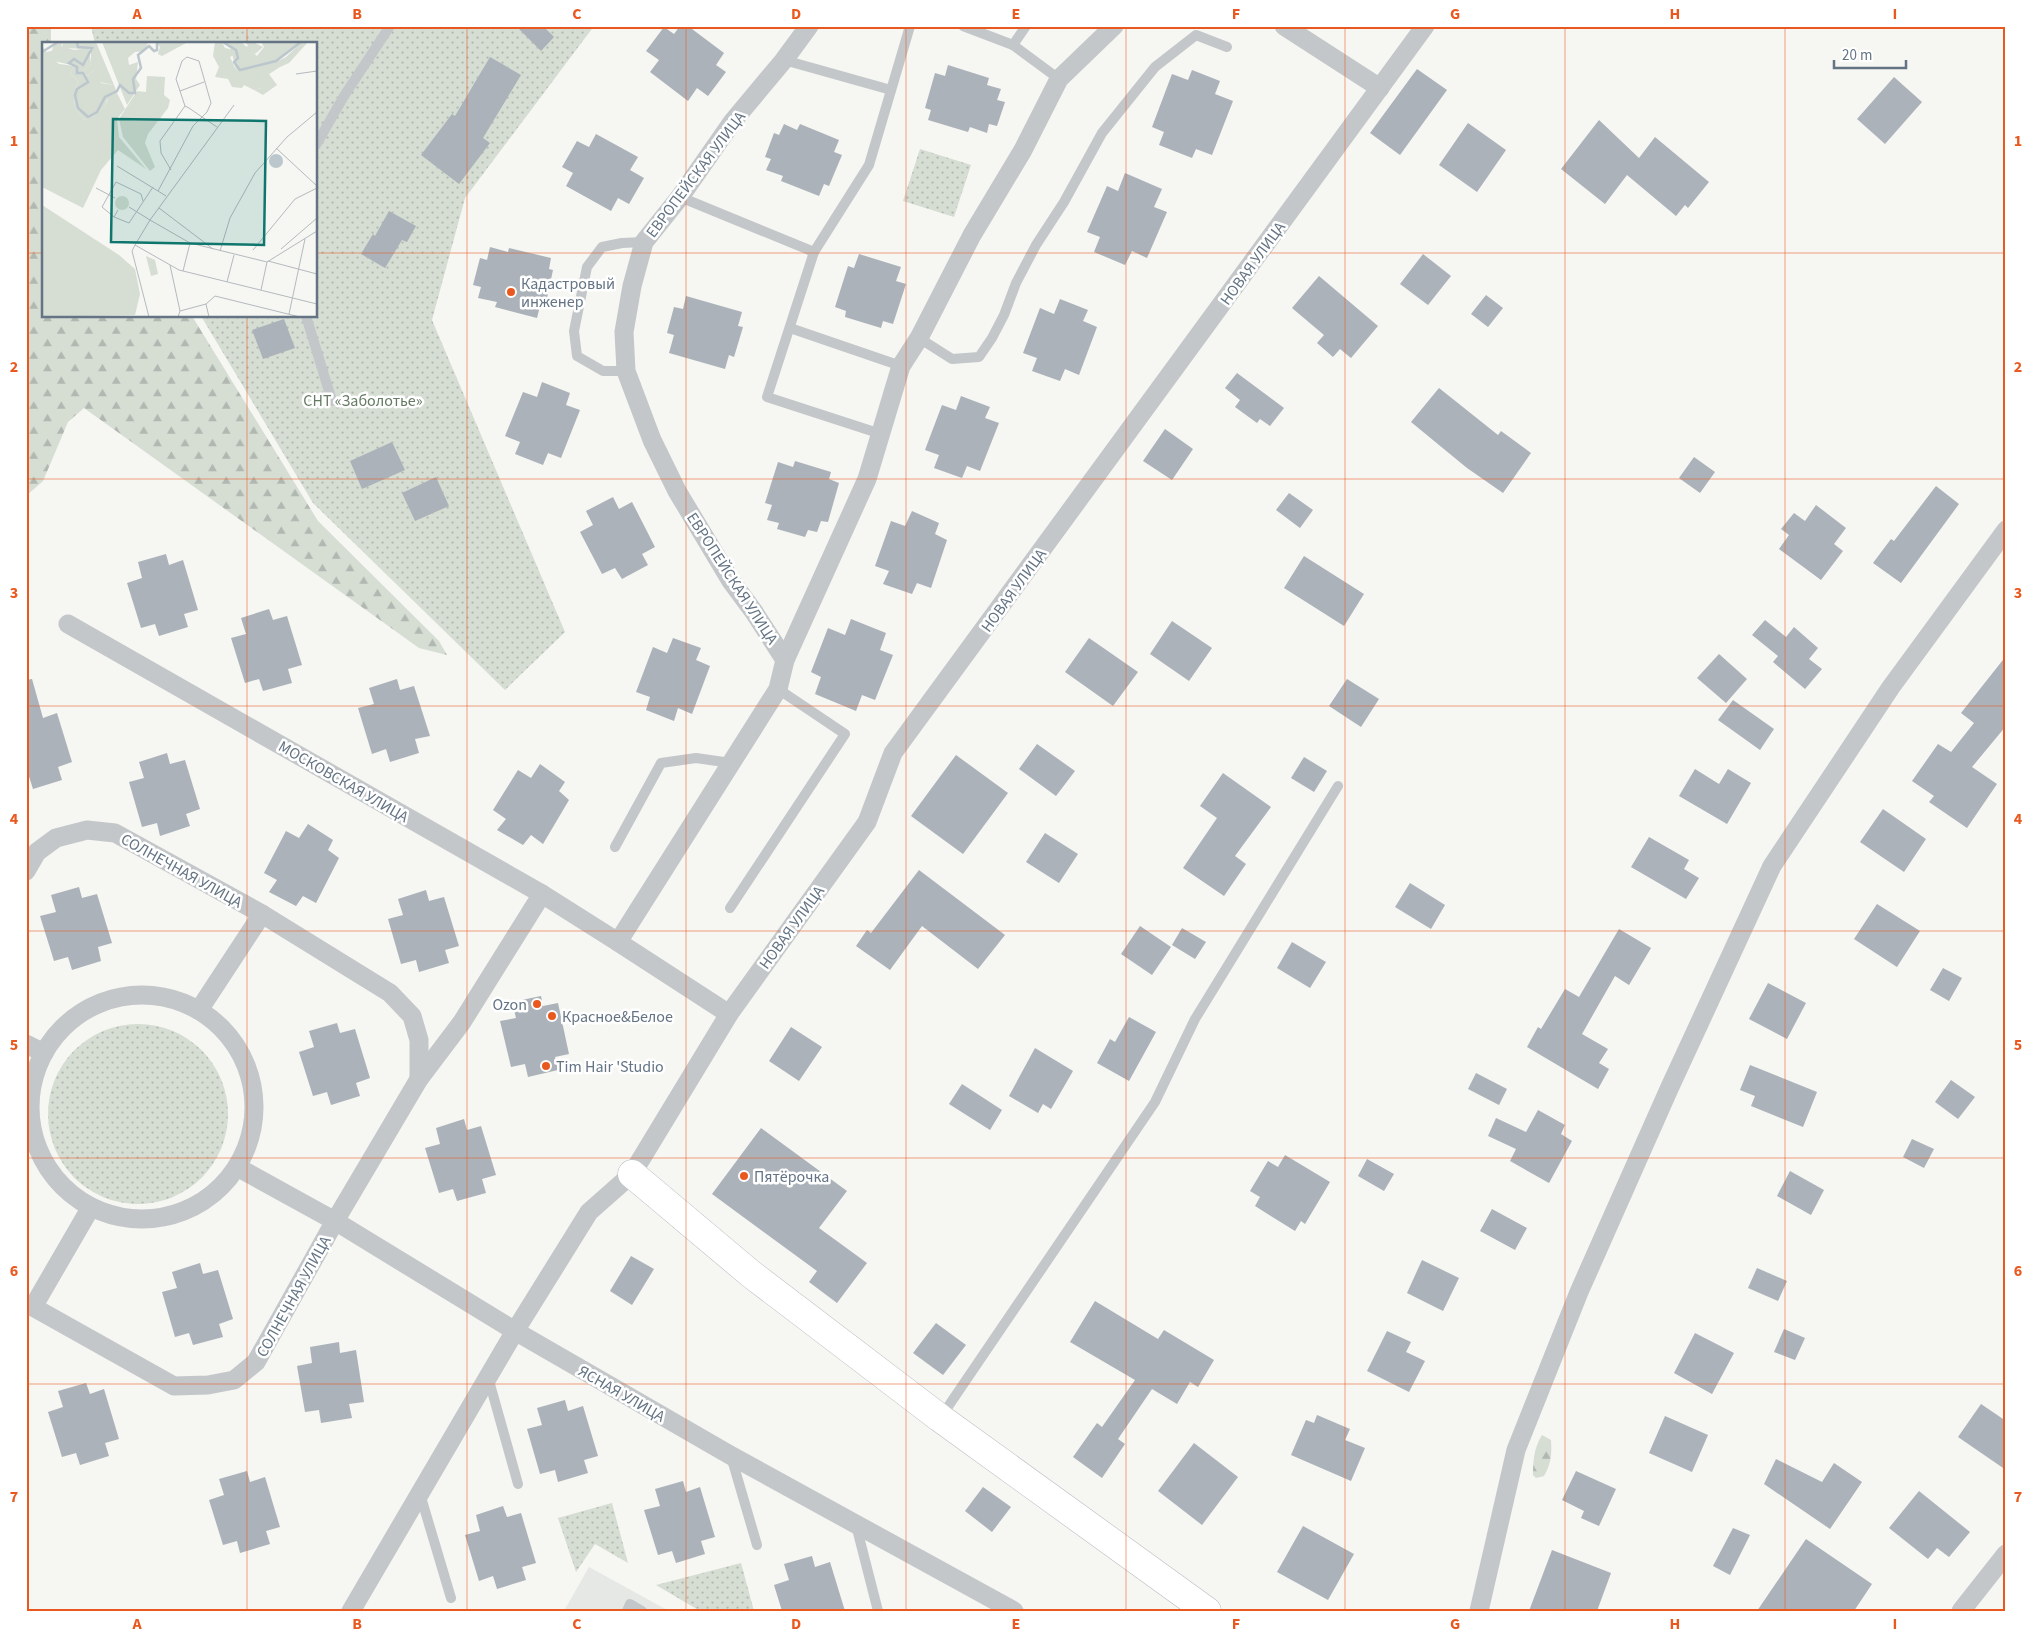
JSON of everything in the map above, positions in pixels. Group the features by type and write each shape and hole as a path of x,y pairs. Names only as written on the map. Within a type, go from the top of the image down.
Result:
{"street":[{"name":"ЕВРОПЕЙСКАЯ УЛИЦА","path":"785,660 731,581 677,491 652,440 626,371 624,332 632,286 644,242 680,197 733,121 784,60 809,26"},
{"name":"ЕВРОПЕЙСКАЯ УЛИЦА","path":"618,942 778,689 785,660 867,479 901,366 919,338 972,235 1024,150 1059,79 1114,26"},
{"path":"1284,26 1380,88"},
{"name":"НОВАЯ УЛИЦА","path":"514,1331 589,1212 632,1174 729,1014 867,822 893,753 1425,26"},
{"path":"1479,1611 1516,1450 1579,1292 1669,1089 1772,866 1891,687 2006,530"},
{"name":"МОСКОВСКАЯ УЛИЦА","path":"68,624 542,894 618,942"},
{"name":"СОЛНЕЧНАЯ УЛИЦА","path":"26,871 37,852 56,838 87,830 114,834 262,914 390,993 412,1016 419,1040 419,1079"},
{"name":"СОЛНЕЧНАЯ УЛИЦА","path":"91,1206 30,1305 174,1386 234,1380 256,1362 335,1221 419,1079 462,1022 542,894"},
{"name":"СОЛНЕЧНАЯ УЛИЦА","path":"199,1010 262,914"},
{"path":"618,942 729,1014"},
{"path":"142,995 172,999 199,1010 223,1029 241,1053 252,1081 255,1111 250,1140 237,1167 219,1189 208,1197 195,1206 168,1216 140,1220 111,1215 91,1206 62,1186 45,1164 34,1137 30,1108 33,1080 44,1053 61,1029 85,1010 112,999 142,995"},
{"path":"26,1044 44,1053"},
{"name":"СОЛНЕЧНАЯ УЛИЦА","path":"237,1167 335,1221 514,1331"},
{"path":"632,1174 751,1274 940,1418 1208,1611"},
{"path":"351,1611 514,1331"},
{"name":"ЯСНАЯ УЛИЦА","path":"514,1331 730,1455 1014,1611"},
{"path":"1960,1611 2006,1554"}],"lane":[{"path":"318,142 344,96 390,26"},
{"path":"881,434 767,397 814,252 869,165 910,26"},
{"path":"963,26 1013,45 1059,79"},
{"path":"1013,45 1026,26"},
{"path":"919,338 952,359 979,357 1004,315 1016,283 1036,245 1064,202 1102,133 1119,111 1155,67 1196,35 1226,47"},
{"path":"784,60 891,90"},
{"path":"680,197 814,252"},
{"path":"626,371 603,371 577,356 574,331 587,267 602,247 622,243 644,242"},
{"path":"307,318 332,402"},
{"path":"790,328 901,366"},
{"path":"730,908 845,734 778,689"},
{"path":"615,847 661,764 696,758 731,763"},
{"path":"940,1418 1155,1102 1195,1019 1338,786"},
{"path":"488,1376 518,1484"},
{"path":"730,1455 757,1545"},
{"path":"420,1493 451,1598"},
{"path":"856,1524 878,1611"},
{"path":"627,1611 630,1604 642,1611"}],"shaded area":[{"path":"589,1567 669,1611 564,1611"}],"green space":[{"path":"26,26 51,26 51,42 42,42 42,318 193,318 318,521 439,641 447,655 419,648 84,408 68,422 43,481 26,496"},
{"name":"СНТ «Заболотье»","path":"91,26 594,26 465,198 432,320 565,632 505,690 313,503 202,318 318,318 318,42 95,42"},
{"path":"920,149 971,165 954,217 903,201"},
{"path":"138,1024 172,1031 188,1039 207,1057 213,1064 224,1088 228,1114 221,1148 213,1164 195,1183 188,1189 164,1200 138,1204 104,1197 88,1189 69,1171 63,1164 52,1140 48,1114 55,1080 63,1064 81,1045 88,1039 112,1028"},
{"path":"1542,1435 1551,1440 1550,1459 1544,1476 1536,1478 1533,1475 1534,1459 1537,1445"},
{"path":"612,1503 628,1563 595,1544 576,1572 558,1518"},
{"path":"741,1563 754,1611 700,1611 656,1585"}],"building":[{"path":"516,26 543,26 554,37 541,51"},
{"path":"680,26 688,26 724,53 716,65 726,72 708,96 697,88 688,101 650,72 659,60 646,51 664,27 674,34"},
{"path":"490,57 521,75 483,138 490,143 459,184 421,155 452,114 455,116"},
{"path":"948,65 989,78 987,85 1001,89 997,100 1005,102 997,126 989,124 987,133 970,127 968,132 928,120 931,110 925,108 935,73 945,76"},
{"path":"1417,69 1447,90 1400,155 1370,133"},
{"path":"1192,70 1220,81 1215,94 1233,101 1212,155 1196,149 1192,158 1159,145 1164,132 1152,127 1172,74 1188,80"},
{"path":"1894,77 1922,102 1885,144 1857,119"},
{"path":"1599,120 1639,158 1655,137 1709,182 1688,208 1685,205 1676,216 1627,175 1605,204 1561,169"},
{"path":"1468,123 1506,150 1477,192 1439,165"},
{"path":"784,124 797,130 800,124 839,140 834,152 842,155 829,186 824,184 819,196 781,181 783,176 766,170 771,159 765,157 774,133 779,135"},
{"path":"596,134 638,157 630,170 644,178 629,204 618,198 611,211 566,186 573,173 562,167 577,141 589,147"},
{"path":"1125,173 1162,189 1154,207 1167,212 1147,258 1132,251 1125,265 1094,252 1100,237 1087,232 1107,186 1118,191"},
{"path":"389,211 416,226 407,242 402,240 385,268 361,254 373,234 375,236"},
{"path":"490,247 508,252 509,248 551,258 549,269 553,270 545,307 540,306 537,318 495,307 497,302 478,298 481,287 473,285 480,258 487,260"},
{"path":"859,254 901,267 896,281 906,284 893,324 883,321 881,328 845,317 846,311 835,307 848,266 854,268"},
{"path":"1423,254 1451,276 1428,305 1400,284"},
{"path":"1319,276 1378,326 1351,358 1340,349 1333,357 1317,343 1324,335 1292,308"},
{"path":"1486,295 1503,308 1488,327 1471,314"},
{"path":"686,296 742,312 738,326 743,327 734,357 729,355 725,369 669,353 674,335 667,333 674,307 683,309"},
{"path":"1060,299 1088,310 1083,321 1097,327 1079,375 1065,369 1060,381 1032,371 1037,358 1023,353 1040,308 1054,314"},
{"path":"284,319 295,348 263,359 252,330"},
{"path":"1237,373 1284,408 1270,426 1260,419 1257,423 1235,407 1240,400 1225,388"},
{"path":"542,382 570,393 566,405 580,410 561,458 548,453 543,465 515,454 520,442 505,436 523,392 537,397"},
{"path":"1439,388 1498,435 1501,431 1531,453 1503,493 1467,468 1411,422"},
{"path":"961,396 990,407 985,418 999,423 980,471 967,466 962,478 934,468 939,455 925,450 942,405 956,410"},
{"path":"1165,429 1193,449 1172,480 1143,461"},
{"path":"392,442 405,470 362,489 350,461"},
{"path":"1694,457 1715,472 1700,493 1679,478"},
{"path":"795,461 831,472 829,479 839,483 828,522 821,521 817,532 808,530 805,537 777,529 779,523 767,520 772,505 765,503 778,462 793,467"},
{"path":"436,477 449,506 415,521 402,493"},
{"path":"1936,486 1959,504 1901,583 1873,563 1891,539 1894,541"},
{"path":"1289,493 1313,510 1300,528 1276,510"},
{"path":"613,497 619,509 632,502 655,547 642,554 648,565 622,579 615,568 602,574 580,532 593,525 586,511"},
{"path":"1816,505 1846,528 1834,544 1843,551 1821,580 1779,549 1789,535 1781,529 1794,513 1805,521"},
{"path":"912,511 939,523 935,534 947,540 931,588 917,583 912,594 883,584 889,571 875,566 891,521 905,526"},
{"path":"166,554 169,565 183,560 198,610 184,614 188,627 159,636 155,624 141,628 127,583 142,578 138,562"},
{"path":"1304,556 1364,594 1344,626 1284,588"},
{"path":"269,609 273,620 287,616 302,665 288,669 292,683 263,691 259,679 245,683 231,638 246,634 241,618"},
{"path":"851,619 886,633 880,650 893,655 875,700 862,695 856,711 815,694 821,677 811,672 828,628 845,635"},
{"path":"1765,620 1786,637 1794,627 1818,648 1809,659 1822,669 1805,689 1773,662 1778,656 1752,635"},
{"path":"1172,621 1212,648 1189,681 1150,654"},
{"path":"673,638 701,648 696,660 710,666 692,714 678,708 674,721 646,710 650,697 636,692 653,647 667,653"},
{"path":"1089,638 1138,672 1113,706 1065,672"},
{"path":"1719,654 1747,679 1726,703 1697,678"},
{"path":"2006,656 2006,726 1972,767 1997,784 1967,828 1929,802 1934,796 1912,781 1938,744 1951,752 1974,723 1961,713"},
{"path":"32,679 43,718 57,713 72,762 58,767 62,780 33,789 26,767 26,680"},
{"path":"397,679 400,690 414,686 430,736 415,739 419,753 390,762 386,749 372,754 358,708 374,704 369,688"},
{"path":"1347,679 1379,699 1361,727 1329,706"},
{"path":"1733,700 1774,729 1760,750 1718,720"},
{"path":"1037,744 1075,771 1056,796 1019,769"},
{"path":"167,753 170,764 185,760 200,809 186,814 190,826 160,836 157,823 142,827 129,782 144,778 139,762"},
{"path":"956,755 1008,793 963,854 911,816"},
{"path":"1304,757 1327,771 1314,792 1291,778"},
{"path":"540,764 565,782 559,791 569,800 543,844 531,835 523,845 497,830 506,819 493,810 518,770 531,778"},
{"path":"1695,769 1719,784 1728,769 1751,783 1727,824 1679,796"},
{"path":"1223,773 1271,807 1235,856 1246,864 1224,896 1183,868 1217,818 1200,806"},
{"path":"1883,809 1926,839 1904,872 1860,842"},
{"path":"308,824 333,840 328,850 339,858 316,903 303,896 296,906 269,892 277,880 264,873 286,831 299,838"},
{"path":"1045,833 1078,854 1059,883 1026,862"},
{"path":"1649,837 1689,860 1684,869 1699,878 1686,899 1631,867"},
{"path":"919,870 1005,935 978,969 922,926 890,970 856,946 867,930 871,933"},
{"path":"1410,883 1445,905 1431,929 1395,907"},
{"path":"79,887 82,898 97,894 112,943 98,947 101,961 72,970 68,957 54,961 40,916 56,912 51,895"},
{"path":"426,890 429,901 444,897 459,946 445,950 449,963 419,972 416,960 401,964 388,919 403,915 398,899"},
{"path":"1877,904 1920,931 1897,967 1854,939"},
{"path":"1140,926 1171,947 1152,975 1121,954"},
{"path":"1182,928 1206,942 1195,959 1172,945"},
{"path":"1619,929 1651,948 1629,985 1615,976 1582,1034 1608,1049 1599,1063 1609,1069 1598,1089 1527,1047 1538,1027 1541,1029 1565,989 1579,997"},
{"path":"1292,942 1326,962 1310,988 1277,968"},
{"path":"1943,968 1962,978 1949,1001 1930,990"},
{"path":"1768,983 1806,1003 1787,1039 1749,1019"},
{"path":"541,996 543,1006 558,1003 569,1054 555,1057 558,1070 528,1077 525,1064 511,1067 500,1021 516,1018 512,1002"},
{"path":"1129,1017 1156,1032 1129,1081 1097,1063 1110,1039 1115,1042"},
{"path":"337,1023 340,1033 355,1029 370,1078 356,1083 360,1096 331,1105 327,1092 313,1096 299,1052 314,1047 309,1031"},
{"path":"791,1027 822,1047 799,1081 769,1061"},
{"path":"1035,1048 1073,1071 1051,1109 1043,1104 1038,1113 1009,1096"},
{"path":"1750,1065 1817,1092 1803,1127 1751,1106 1755,1096 1740,1090"},
{"path":"1476,1073 1507,1089 1499,1105 1468,1089"},
{"path":"1951,1080 1975,1097 1958,1119 1935,1102"},
{"path":"962,1084 1002,1110 990,1130 949,1104"},
{"path":"1538,1110 1565,1125 1561,1134 1572,1141 1549,1183 1510,1161 1516,1149 1488,1136 1496,1118 1526,1132"},
{"path":"464,1119 467,1130 481,1126 496,1175 482,1179 486,1193 457,1201 453,1189 439,1193 425,1148 440,1144 436,1128"},
{"path":"761,1128 847,1191 819,1228 867,1263 837,1303 809,1282 817,1271 712,1194"},
{"path":"1912,1139 1934,1149 1924,1168 1903,1157"},
{"path":"1285,1155 1330,1182 1305,1224 1301,1221 1295,1231 1255,1206 1260,1197 1250,1191 1268,1161 1278,1167"},
{"path":"1367,1159 1394,1174 1384,1191 1358,1176"},
{"path":"1790,1171 1824,1190 1811,1215 1777,1196"},
{"path":"1492,1209 1527,1228 1515,1250 1480,1231"},
{"path":"631,1256 654,1269 632,1305 610,1291"},
{"path":"1422,1260 1459,1278 1443,1311 1407,1293"},
{"path":"200,1263 203,1274 218,1270 233,1319 219,1324 223,1337 193,1345 189,1333 175,1337 162,1292 177,1288 172,1272"},
{"path":"1757,1268 1787,1281 1778,1301 1748,1288"},
{"path":"1095,1301 1158,1339 1164,1330 1214,1360 1198,1387 1190,1382 1177,1404 1152,1389 1118,1439 1125,1444 1102,1478 1073,1457 1097,1423 1102,1427 1135,1380 1070,1342"},
{"path":"936,1323 966,1345 943,1375 913,1353"},
{"path":"1784,1329 1805,1338 1795,1360 1774,1352"},
{"path":"1387,1331 1411,1342 1406,1352 1425,1361 1409,1392 1367,1371"},
{"path":"1695,1333 1734,1353 1712,1394 1674,1373"},
{"path":"339,1342 340,1353 356,1350 364,1402 349,1404 352,1418 321,1423 319,1410 305,1412 297,1366 312,1363 310,1347"},
{"path":"86,1383 90,1394 104,1389 119,1439 105,1443 109,1456 80,1465 76,1453 62,1457 48,1412 63,1407 58,1391"},
{"path":"565,1400 568,1411 583,1406 598,1456 584,1460 588,1473 558,1482 555,1470 540,1474 527,1429 542,1425 537,1408"},
{"path":"1981,1404 2006,1421 2006,1470 1958,1437"},
{"path":"1317,1415 1350,1429 1345,1440 1365,1448 1351,1481 1291,1455 1306,1420 1314,1423"},
{"path":"1665,1416 1708,1435 1692,1472 1649,1453"},
{"path":"1194,1443 1238,1477 1202,1525 1158,1491"},
{"path":"1776,1459 1822,1482 1834,1463 1862,1482 1830,1529 1764,1484"},
{"path":"247,1471 250,1482 265,1477 280,1527 266,1531 270,1544 240,1553 237,1541 223,1545 209,1500 224,1495 219,1479"},
{"path":"1576,1471 1616,1489 1599,1526 1581,1518 1584,1511 1562,1500"},
{"path":"683,1481 686,1492 700,1487 715,1537 701,1541 705,1554 676,1563 672,1551 658,1555 644,1510 660,1506 655,1489"},
{"path":"983,1487 1011,1507 992,1532 965,1511"},
{"path":"1919,1491 1970,1532 1949,1557 1937,1548 1928,1559 1889,1528"},
{"path":"503,1506 507,1517 521,1513 536,1563 522,1567 526,1580 497,1589 493,1576 479,1581 465,1535 480,1531 476,1515"},
{"path":"1303,1526 1354,1554 1328,1600 1277,1572"},
{"path":"1733,1528 1750,1535 1730,1575 1713,1566"},
{"path":"1806,1539 1872,1584 1854,1611 1757,1611"},
{"path":"1552,1550 1611,1573 1597,1611 1529,1611"},
{"path":"812,1556 815,1567 830,1562 845,1611 782,1611 774,1585 789,1580 784,1564"}],"place":[{"name":"Кадастровый инженер","path":"511,292"},
{"name":"Ozon","path":"537,1004"},
{"name":"Красное&Белое","path":"552,1016"},
{"name":"Tim Hair 'Studio","path":"546,1066"},
{"name":"Пятёрочка","path":"744,1176"}]}
